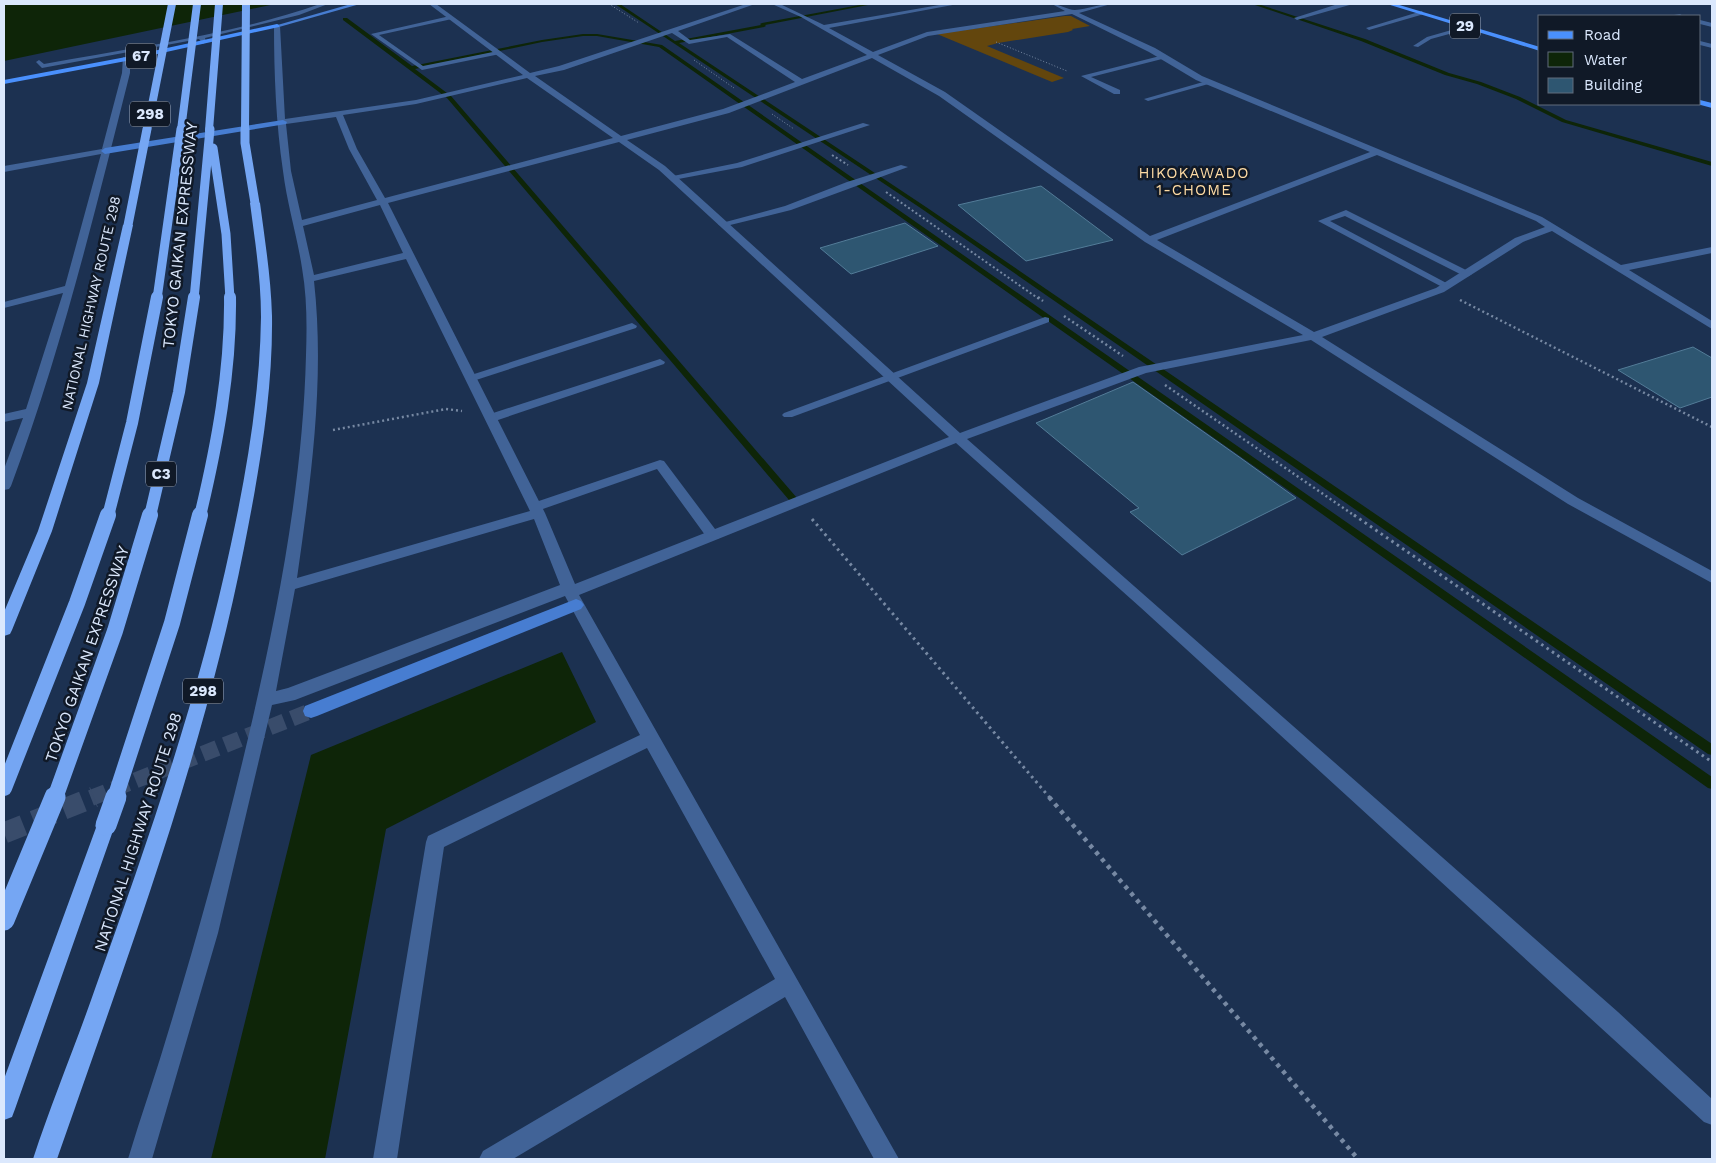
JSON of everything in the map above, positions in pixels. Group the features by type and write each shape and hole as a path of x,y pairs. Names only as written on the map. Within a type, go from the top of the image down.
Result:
{"highway":[{"name":"NATIONAL HIGHWAY ROUTE 298","path":"4,630 45,530 92,383 128,225 172,4"},
{"name":"TOKYO GAIKAN EXPRESSWAY","path":"4,788 70,622 118,480 139,395 168,234 197,4"},
{"name":"TOKYO GAIKAN EXPRESSWAY","path":"4,920 65,772 124,607 160,480 179,392 192,314 201,228 219,4"},
{"name":"NATIONAL HIGHWAY ROUTE 298","path":"45,1159 130,923 192,728 224,612 250,481 261,398 266,330 264,275 245,143 246,4"},
{"path":"4,1108 156,680 189,567 211,469 224,396 230,318 219,184 209,122"}],"main road":[{"name":"29","path":"1390,4 1538,48"},
{"name":"67","path":"4,82 126,59 202,39 277,26"}],"street":[{"path":"140,1159 164,1084 216,904 266,699 288,585 304,475 312,364 309,279 287,170 277,26 357,4"},
{"path":"432,4 529,76 662,168 958,438 1152,610 1428,860 1610,1020 1712,1114"},
{"path":"4,169 283,122 416,102 561,68 752,4"},
{"path":"775,4 823,27 871,56 942,94 1149,240 1313,336 1573,501 1712,578"},
{"path":"823,27 955,4"},
{"path":"1055,4 1164,57 1210,82 1498,201 1553,227 1712,326"},
{"path":"298,224 726,111 927,34 1074,12 1108,4"},
{"path":"672,30 689,42 728,35 801,82"},
{"path":"4,486 32,412 69,288 126,72 126,59"},
{"path":"338,115 537,510 572,595 650,739 887,1159"},
{"path":"1149,240 1377,152"},
{"path":"311,711 572,595 713,536 958,438 1143,370 1313,336 1359,321 1443,288 1519,240 1553,227"},
{"path":"1618,269 1712,250"},
{"path":"309,279 408,255"},
{"path":"4,305 69,288"},
{"path":"4,418 32,412"},
{"path":"288,585 315,579 537,510"},
{"path":"266,699 289,695 572,595"},
{"path":"385,1159 435,842 650,739"},
{"path":"504,1156 788,983"}],"lane":[{"path":"39,62 42,66 202,39 297,14 325,4"},
{"path":"1297,18 1335,6 1350,4"},
{"path":"1368,28 1422,13"},
{"path":"450,18 374,34 422,68 498,53"},
{"path":"1416,46 1428,38 1469,27"},
{"path":"1084,76 1164,57"},
{"path":"1084,76 1117,92"},
{"path":"1148,99 1210,82"},
{"path":"673,178 739,165 866,125"},
{"path":"722,224 788,208 850,184 904,167"},
{"path":"1443,288 1322,221 1346,213 1467,274"},
{"path":"788,415 1045,320"},
{"path":"472,378 632,326"},
{"path":"491,416 660,362"},
{"path":"537,510 660,464 713,536"}],"path":[{"path":"970,27 1005,48 1084,76"},
{"path":"1443,288 1712,427"},
{"path":"333,430 446,408 456,408 465,412 473,421 491,416"},
{"path":"797,502 1358,1159"}],"shaded area":[{"path":"1071,16 1090,26 1072,29 1068,32 987,46 1064,78 1052,82 937,34"}],"water":[{"path":"4,4 275,4 4,61"},
{"path":"562,652 596,722 386,829 325,1159 211,1159 311,755"}],"building":[{"path":"1041,186 1113,240 1026,261 958,205"},
{"path":"905,223 938,246 851,274 820,248"},
{"path":"1693,347 1712,358 1712,397 1680,408 1618,370"},
{"path":"1133,382 1296,498 1182,555 1130,512 1139,508 1036,423"}],"waterway":[{"path":"617,4 924,208 1712,750"},
{"path":"676,42 871,4"},
{"path":"1254,4 1363,40 1447,74 1479,83 1518,98 1564,121 1712,164"},
{"path":"345,19 411,68"},
{"path":"411,68 542,41 583,35 597,35 660,46 1712,784"},
{"path":"411,68 449,97 792,498"}],"tunnel":[{"path":"91,798 311,711"},
{"path":"4,833 94,797"}],"district":[{"name":"HIKOKAWADO 1-CHOME","path":"1194,182"}]}
